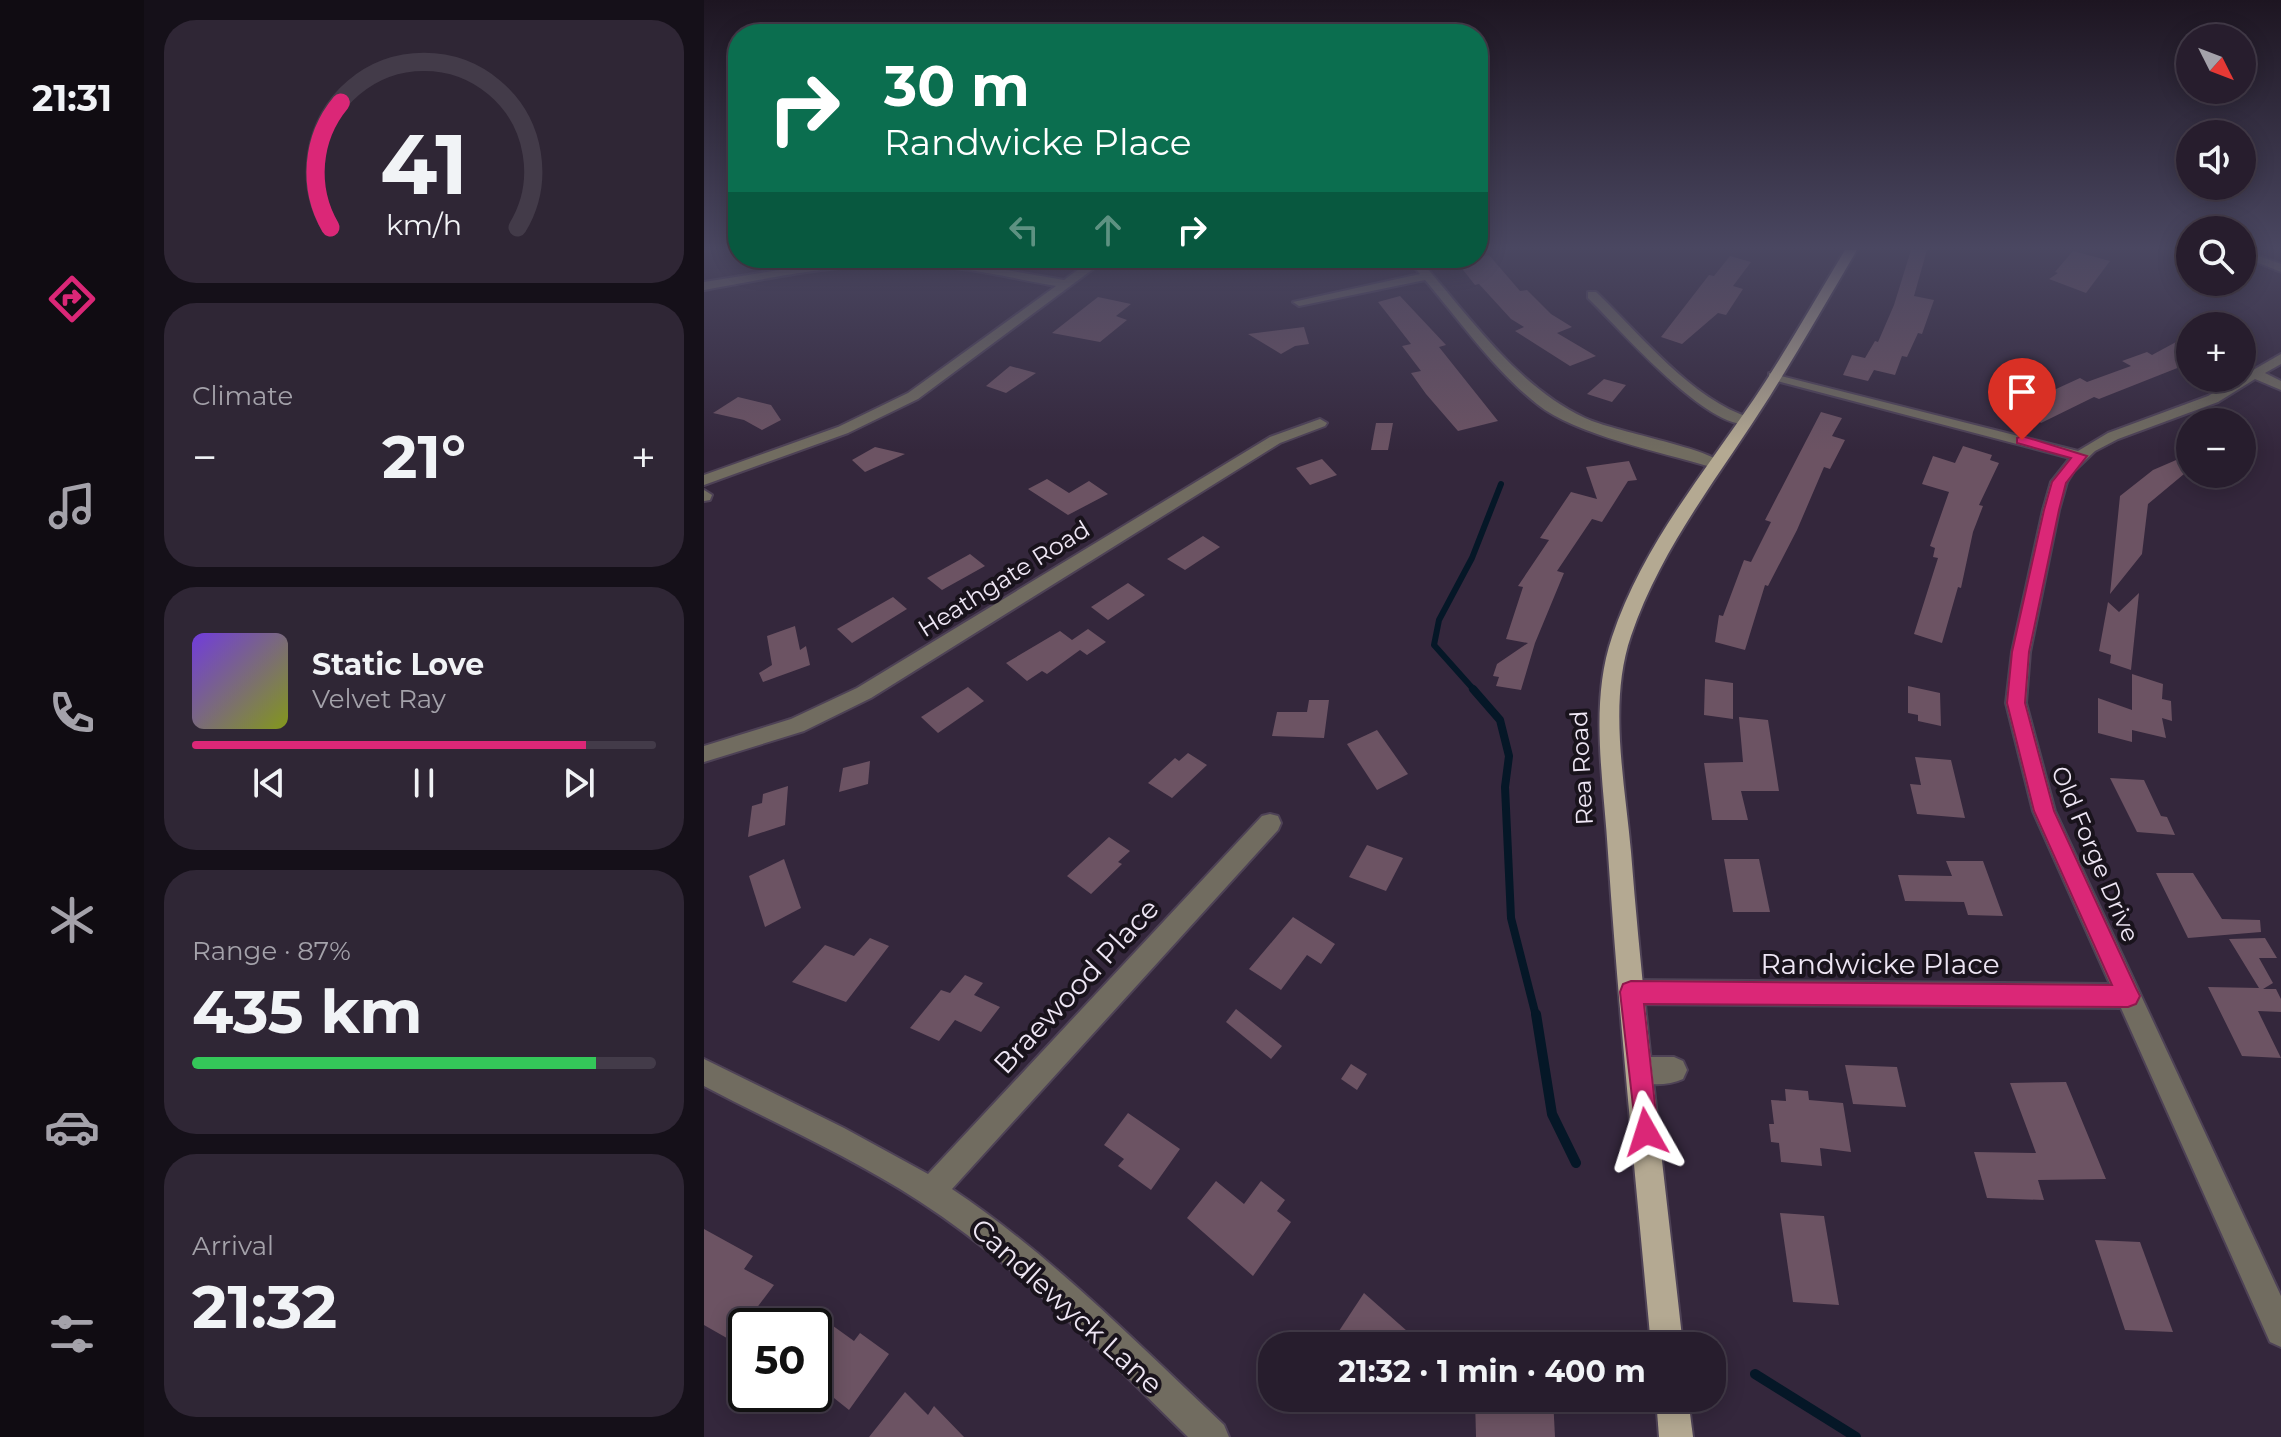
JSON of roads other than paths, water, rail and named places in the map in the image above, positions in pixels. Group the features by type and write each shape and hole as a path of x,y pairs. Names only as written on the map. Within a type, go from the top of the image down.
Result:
{"main road":[{"name":"Rea Road","path":"1666,1332 1631,992 1610,726 1612,680 1620,639 1640,588 1810,317"},
{"path":"1673,1412 1676,1437"}],"street":[{"path":"704,480 843,430 913,396 1022,317"},
{"path":"1463,317 1544,403 1583,423 1716,464"},
{"path":"1615,317 1695,395 1723,414 1746,421"},
{"name":"Old Forge Drive","path":"2281,358 2213,399 2113,436 2080,456 2059,482 2021,652 2016,703 2044,811 2281,1331"},
{"path":"2257,375 2281,386"},
{"path":"1774,376 2080,456"},
{"name":"Heathgate Road","path":"704,754 832,711 1275,440 1320,423"},
{"name":"Braewood Place","path":"930,1192 1270,823"},
{"name":"Randwicke Place","path":"1631,992 2128,996"},
{"path":"1639,1070 1674,1070"},
{"name":"Candlewyck Lane","path":"704,1072 888,1166 930,1192 1047,1280 1212,1437"}],"waterway":[{"path":"1475,691 1434,645 1439,620 1472,558 1501,484"},
{"path":"1473,689 1500,720 1509,756 1505,787 1511,918 1536,1016"},
{"path":"1536,1014 1552,1114 1576,1163"},
{"path":"1755,1374 1856,1437"}]}
